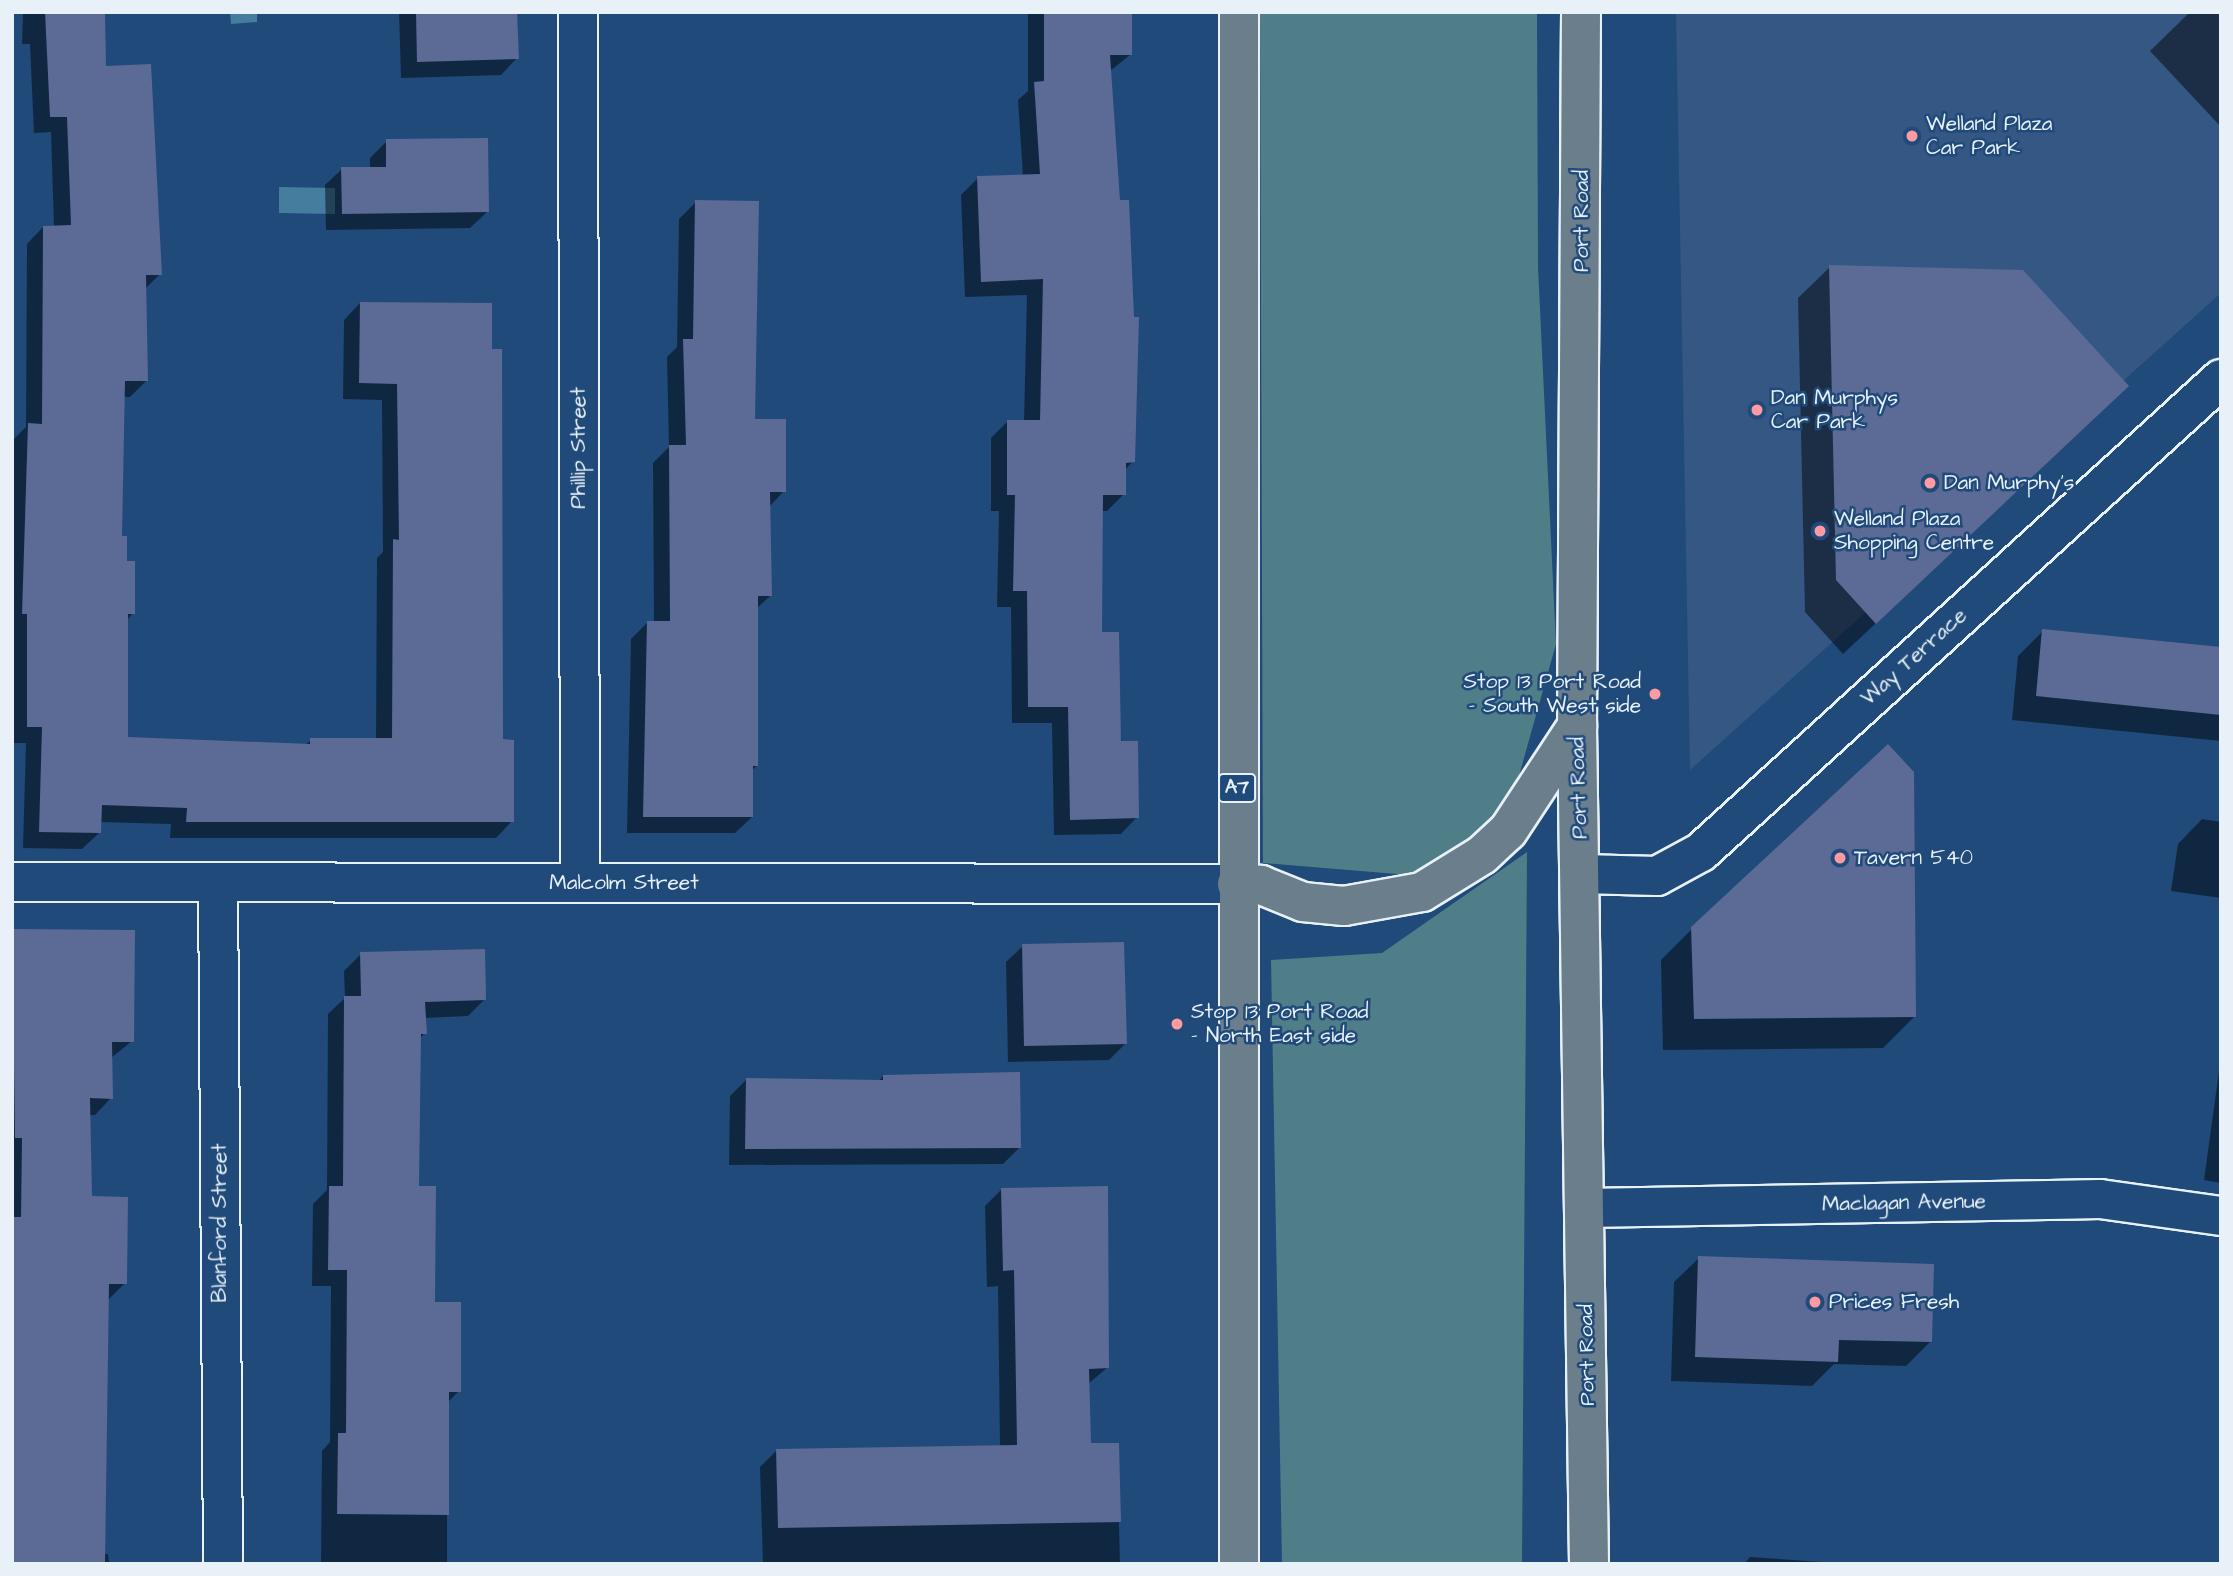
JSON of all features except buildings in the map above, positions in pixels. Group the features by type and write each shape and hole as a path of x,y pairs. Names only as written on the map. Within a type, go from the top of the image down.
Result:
{"highway":[{"name":"A7","path":"1239,12 1239,1564"},
{"name":"Port Road","path":"1581,12 1577,726 1582,874 1589,1564"},
{"path":"1237,884 1261,885 1303,902 1344,906 1422,892 1482,855 1508,831 1577,726"}],"street":[{"name":"Phillip Street","path":"578,12 580,883"},
{"name":"Way Terrace","path":"1582,874 1657,876 1702,852 2221,379"},
{"name":"Malcolm Street","path":"12,882 1237,884"},
{"name":"Blanford Street","path":"218,882 223,1564"},
{"name":"Maclagan Avenue","path":"1585,1208 2100,1199 2221,1216"}],"shaded area":[{"path":"230,12 257,12 257,22 231,24"},
{"name":"Welland Plaza Shopping Centre","path":"1676,12 2221,12 2221,293 1690,770"},
{"path":"279,187 335,188 335,214 279,213"}],"green space":[{"path":"1260,12 1537,12 1538,267 1556,644 1510,808 1421,876 1263,863"},
{"path":"1527,852 1522,1564 1282,1564 1271,960 1382,953"}],"place":[{"name":"Welland Plaza Car Park","path":"1912,136"},
{"name":"Dan Murphys Car Park","path":"1757,410"},
{"name":"Dan Murphy's","path":"1930,483"},
{"name":"Welland Plaza Shopping Centre","path":"1820,531"},
{"name":"Stop 13 Port Road - South West side","path":"1655,694"},
{"name":"Tavern 540","path":"1840,858"},
{"name":"Stop 13 Port Road - North East side","path":"1177,1024"},
{"name":"Prices Fresh","path":"1815,1302"}]}
